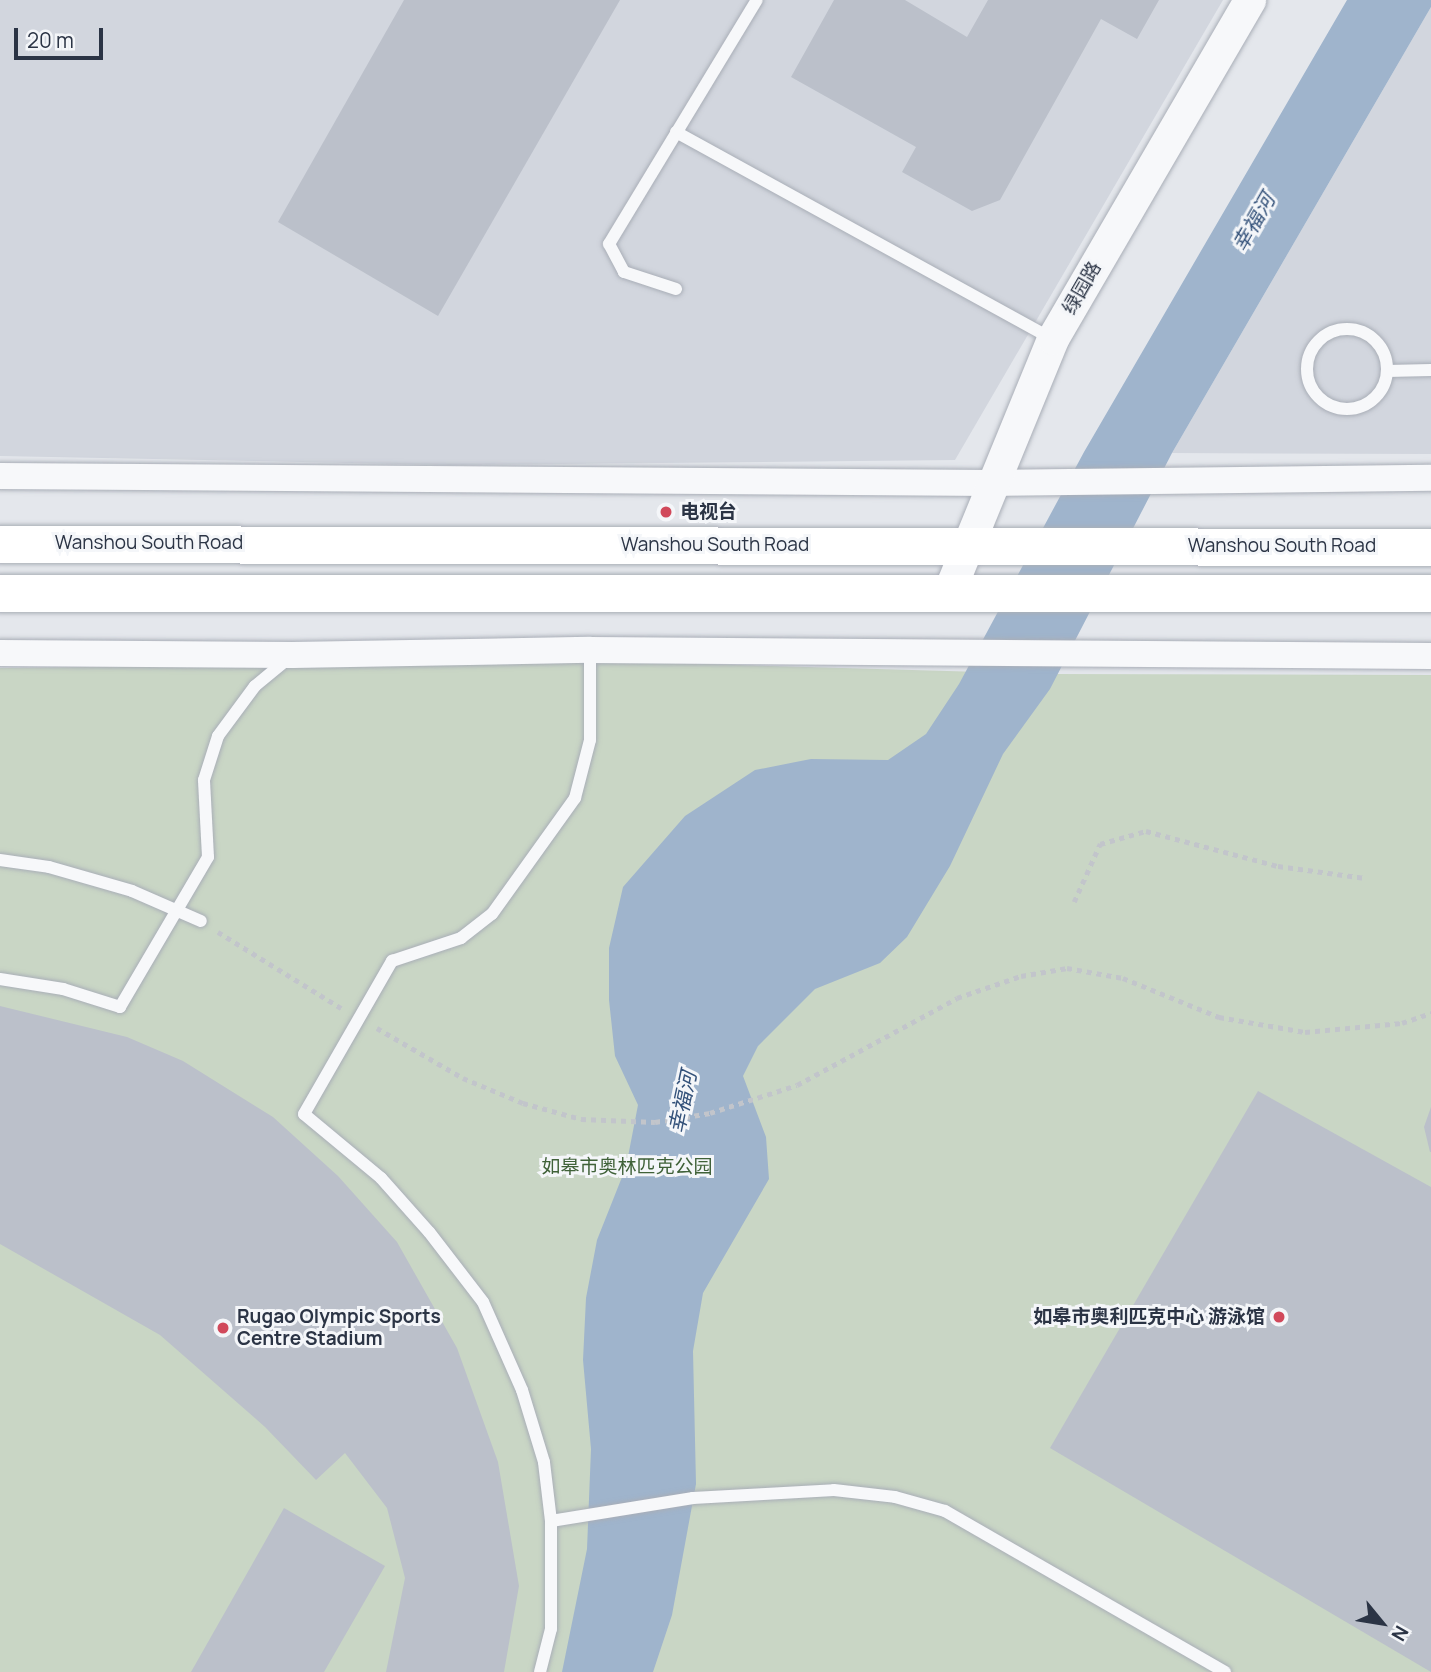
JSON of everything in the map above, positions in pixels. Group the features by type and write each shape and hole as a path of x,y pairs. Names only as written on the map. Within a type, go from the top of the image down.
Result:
{"main road":[{"name":"Wanshou South Road","path":"0,544 1431,547"},
{"path":"0,593 1431,593"}],"street":[{"name":"绿园路","path":"949,593 1053,339 1250,0"},
{"path":"0,476 992,483 1431,478"},
{"path":"0,653 292,655 590,650 1431,656"}],"lane":[{"path":"676,289 645,283 624,272 609,244 757,0"},
{"path":"676,132 1053,339"},
{"path":"1344,329 1358,330 1380,345 1387,371 1384,384 1368,403 1343,409 1320,399 1312,389 1307,364 1319,340 1344,329"},
{"path":"1387,371 1431,370"},
{"path":"540,1672 551,1629 551,1521 544,1462 526,1402 483,1302 381,1178 304,1114 391,961 461,938 492,914 575,799 590,740 590,650"},
{"path":"0,979 63,989 120,1007 208,857 204,780 218,736 255,686 292,655"},
{"path":"0,860 49,867 177,908 201,921"},
{"path":"551,1521 580,1514 694,1498 834,1490 895,1497 945,1511 1225,1672"}],"path":[{"path":"1074,902 1100,844 1146,831 1278,866 1365,878"},
{"path":"201,921 463,1078 523,1103 599,1120 654,1122 710,1113 767,1095 797,1085 957,998 1021,976 1067,968 1123,978 1219,1017 1305,1032 1402,1023 1431,1013"}],"shaded area":[{"path":"0,0 1223,0 955,460 450,465 0,456"},
{"path":"1431,7 1431,454 1172,453"}],"green space":[{"name":"如皋市奥林匹克公园","path":"596,661 1052,674 1431,675 1431,1672 0,1672 0,668"}],"water":[{"name":"幸福河","path":"1347,0 1431,0 1431,7 1172,453 1050,689 1003,754 950,866 907,937 880,963 815,989 758,1046 743,1076 766,1137 769,1179 703,1293 693,1351 696,1484 672,1615 653,1672 562,1672 587,1549 591,1449 583,1360 586,1298 597,1240 626,1167 638,1105 615,1056 609,1000 609,948 623,887 685,816 755,770 811,759 888,760 926,734 959,684 1084,452"}],"building":[{"path":"404,0 620,0 438,316 278,222"},
{"path":"834,0 905,0 967,37 988,0 1159,0 1137,39 1101,19 1000,200 972,211 902,172 916,147 791,77"},
{"path":"0,1006 127,1037 183,1061 273,1117 338,1176 397,1242 457,1348 498,1462 519,1586 504,1672 386,1672 405,1578 387,1508 345,1453 316,1480 265,1427 160,1335 0,1244"},
{"name":"如皋市奥利匹克中心 游泳馆","path":"1258,1091 1431,1187 1431,1672 1050,1448"},
{"path":"1431,1107 1431,1152 1430,1152 1424,1127"},
{"path":"284,1508 385,1566 324,1672 191,1672"}],"place":[{"name":"电视台","path":"666,512"},
{"name":"如皋市奥利匹克中心 游泳馆","path":"1279,1317"},
{"name":"Rugao Olympic Sports Centre Stadium","path":"223,1328"}]}
